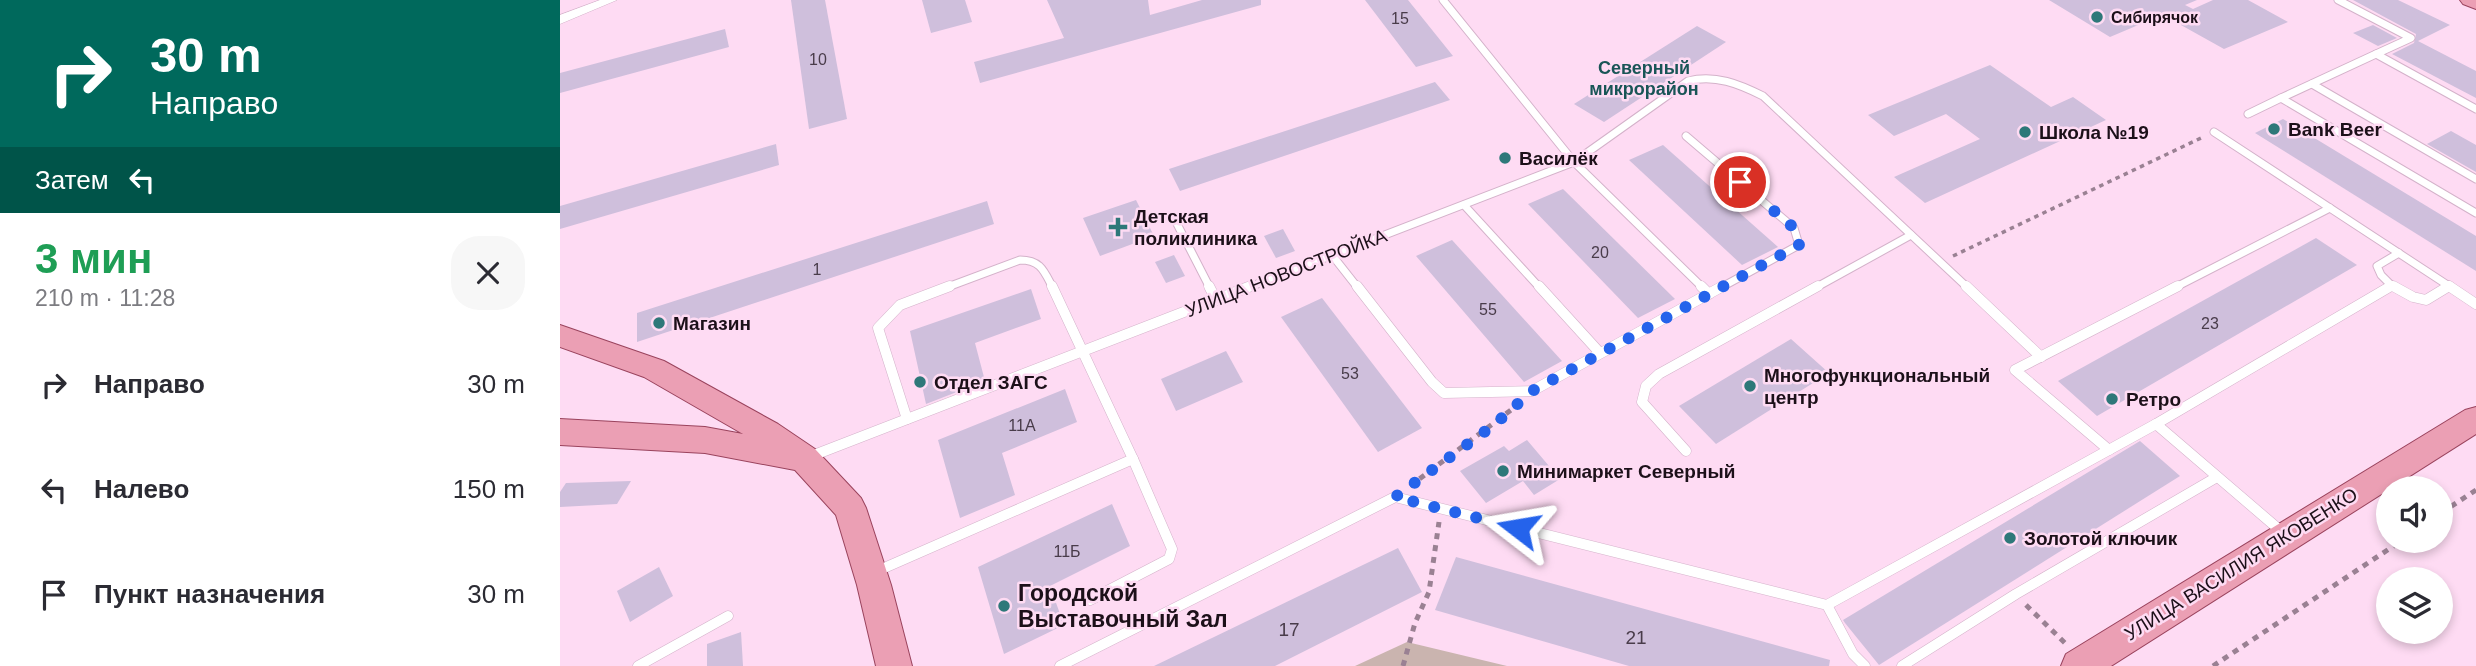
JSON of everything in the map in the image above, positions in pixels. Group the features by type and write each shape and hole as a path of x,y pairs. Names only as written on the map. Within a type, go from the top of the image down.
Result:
{"main road":[{"path":"2470,0 2476,3"},
{"path":"560,336 654,369 767,433 804,458 850,509 894,666"},
{"name":"УЛИЦА ВАСИЛИЯ ЯКОВЕНКО","path":"2082,664 2476,419"},
{"path":"560,432 705,440 804,458"}],"street":[{"path":"560,20 611,0"}],"lane":[{"path":"1443,0 1574,162 1709,294"},
{"path":"2248,114 2411,38 2338,0"},
{"path":"2376,54 2476,109"},
{"name":"УЛИЦА НОВОСТРОЙКА","path":"804,458 1574,162 1688,81 1701,76 1742,85 1763,96 2041,357"},
{"path":"2312,83 2476,178"},
{"path":"2281,98 2476,213"},
{"path":"2214,132 2476,304"},
{"path":"1332,255 1432,382 1444,393 1532,391 1799,245 1794,228 1686,136"},
{"path":"1464,205 1600,353"},
{"path":"2109,450 2015,370 2330,208"},
{"path":"1174,218 1216,300"},
{"path":"1686,451 1642,402 1646,386 1659,374 1911,235"},
{"path":"2399,253 2377,266 2381,275 2392,286 2413,297 2426,299 2450,286"},
{"path":"907,419 878,328 890,313 900,305 1020,260 1032,260 1041,265 1084,351 1172,549 1168,559 1153,569 1090,600"},
{"path":"1060,666 1395,497 1827,605 2156,424 2392,286"},
{"path":"2156,424 2286,536"},
{"path":"870,574 1133,459"},
{"path":"1902,666 2015,594 2217,477"},
{"path":"1827,605 1853,653 1865,666"},
{"path":"638,666 728,616"}],"path":[{"path":"1940,262 2214,132"},
{"path":"1395,497 1494,425 1532,391"},
{"path":"2453,505 2476,490"},
{"path":"1403,666 1415,623 1429,592 1441,509"},
{"path":"2213,666 2382,553"},
{"path":"2015,594 2082,664"}],"shaded area":[{"path":"1407,642 1507,666 1355,666"}],"building":[{"path":"791,0 825,0 847,119 809,129"},
{"path":"922,0 965,0 972,22 931,33"},
{"path":"1047,0 1148,0 1150,15 1202,0 1261,0 1261,5 980,83 974,62 1064,38"},
{"path":"1365,0 1408,0 1453,56 1416,67"},
{"path":"2049,0 2197,0 2185,5 2193,9 2213,0 2248,0 2288,22 2224,49 2163,15 2169,12 2110,37"},
{"path":"2353,0 2398,0 2450,25 2418,41 2476,71 2476,98 2392,54 2414,43 2416,34"},
{"path":"2373,25 2397,38 2378,46 2353,33"},
{"path":"1697,26 1726,42 1604,122 1574,104"},
{"path":"725,29 729,47 560,93 560,73"},
{"name":"Школа №19","path":"1990,65 2051,107 2073,97 2106,120 1925,203 1894,177 1980,139 1946,114 1894,136 1868,115"},
{"path":"1435,82 1450,100 1180,191 1169,169"},
{"path":"2283,119 2476,236 2476,271 2255,133"},
{"path":"2451,131 2476,145 2476,172 2427,144"},
{"path":"776,144 779,165 560,229 560,206"},
{"path":"1663,145 1778,247 1742,265 1629,160"},
{"path":"1563,189 1675,299 1638,318 1528,204"},
{"name":"Детская поликлиника","path":"1136,200 1154,236 1100,256 1083,218"},
{"path":"987,201 994,224 637,342 637,313"},
{"path":"1283,229 1295,251 1276,258 1264,236"},
{"path":"2316,238 2357,265 2097,416 2058,381"},
{"path":"1452,240 1562,361 1524,382 1416,256"},
{"path":"1174,255 1185,276 1166,283 1155,262"},
{"path":"1031,289 1041,319 975,343 985,381 926,404 910,331"},
{"path":"1322,298 1422,428 1378,452 1281,317"},
{"path":"1791,339 1829,373 1716,444 1679,406"},
{"path":"1226,351 1243,382 1176,411 1161,379"},
{"path":"1065,389 1077,422 1002,453 1015,495 960,518 938,440"},
{"path":"1527,440 1560,479 1534,495 1523,481 1486,503 1460,471 1504,446 1509,451"},
{"path":"2140,441 2180,476 1879,665 1843,620"},
{"path":"631,481 617,504 560,507 560,492 566,483"},
{"path":"1112,504 1130,546 1050,586 1064,625 1004,654 978,567"},
{"path":"1398,548 1422,592 1275,666 1154,666"},
{"path":"1456,557 1830,660 1829,666 1629,666 1435,610"},
{"path":"659,567 673,596 630,622 617,591"},
{"path":"741,632 743,666 707,666 707,644"}],"place":[{"name":"Сибирячок","path":"2097,17"},
{"name":"Bank Beer","path":"2274,129"},
{"name":"Школа №19","path":"2025,132"},
{"name":"Василёк","path":"1505,158"},
{"name":"Детская поликлиника","path":"1118,227"},
{"name":"Магазин","path":"659,323"},
{"name":"Отдел ЗАГС","path":"920,382"},
{"name":"Многофункциональный центр","path":"1750,386"},
{"name":"Ретро","path":"2112,399"},
{"name":"Минимаркет Северный","path":"1503,471"},
{"name":"Золотой ключик","path":"2010,538"},
{"name":"Городской Выставочный Зал","path":"1004,606"}],"district":[{"name":"Северный микрорайон","path":"1644,78"}],"route":[{"path":"1518,528 1395,497 1494,425 1532,391 1799,245 1794,228 1740,182"}]}
